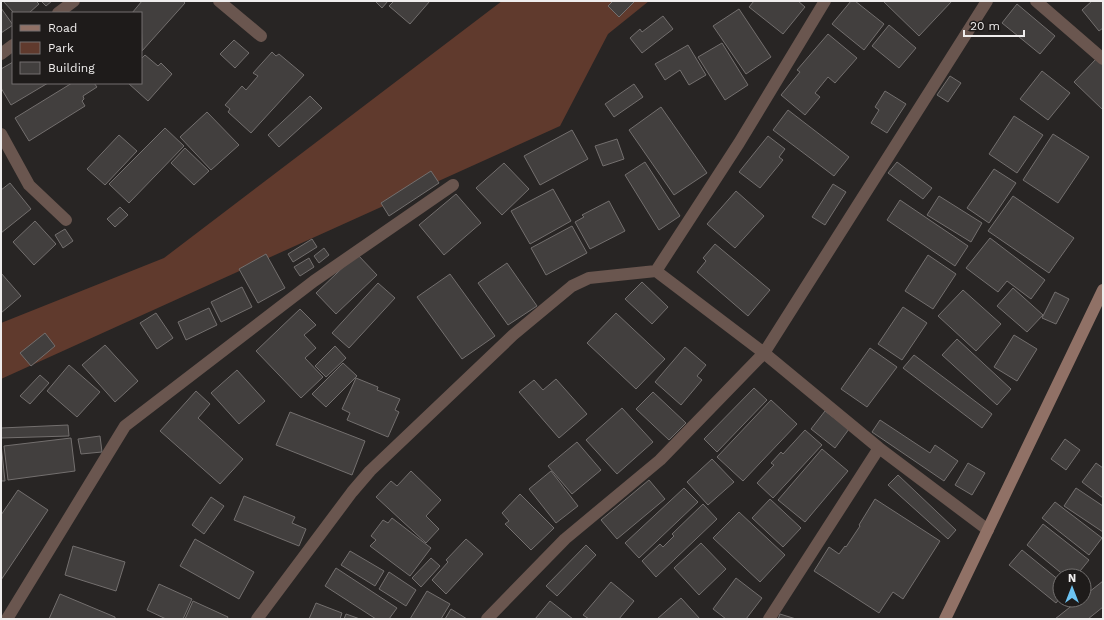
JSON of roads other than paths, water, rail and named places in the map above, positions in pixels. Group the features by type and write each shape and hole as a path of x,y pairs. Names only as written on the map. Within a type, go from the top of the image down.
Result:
{"main road":[{"path":"945,619 1103,290"}],"street":[{"path":"59,12 74,1"},
{"path":"219,1 261,36"},
{"path":"656,271 739,143 825,1"},
{"path":"487,619 565,539 660,460 764,352 987,1"},
{"path":"1036,1 1103,59"},
{"path":"1,54 12,46"},
{"path":"1,134 29,185 66,220"},
{"path":"7,619 125,426 314,281 453,185"},
{"path":"257,619 352,492 370,471 513,336 572,286 590,278 656,271 764,352 879,448 988,530"},
{"path":"768,619 879,448"}]}
